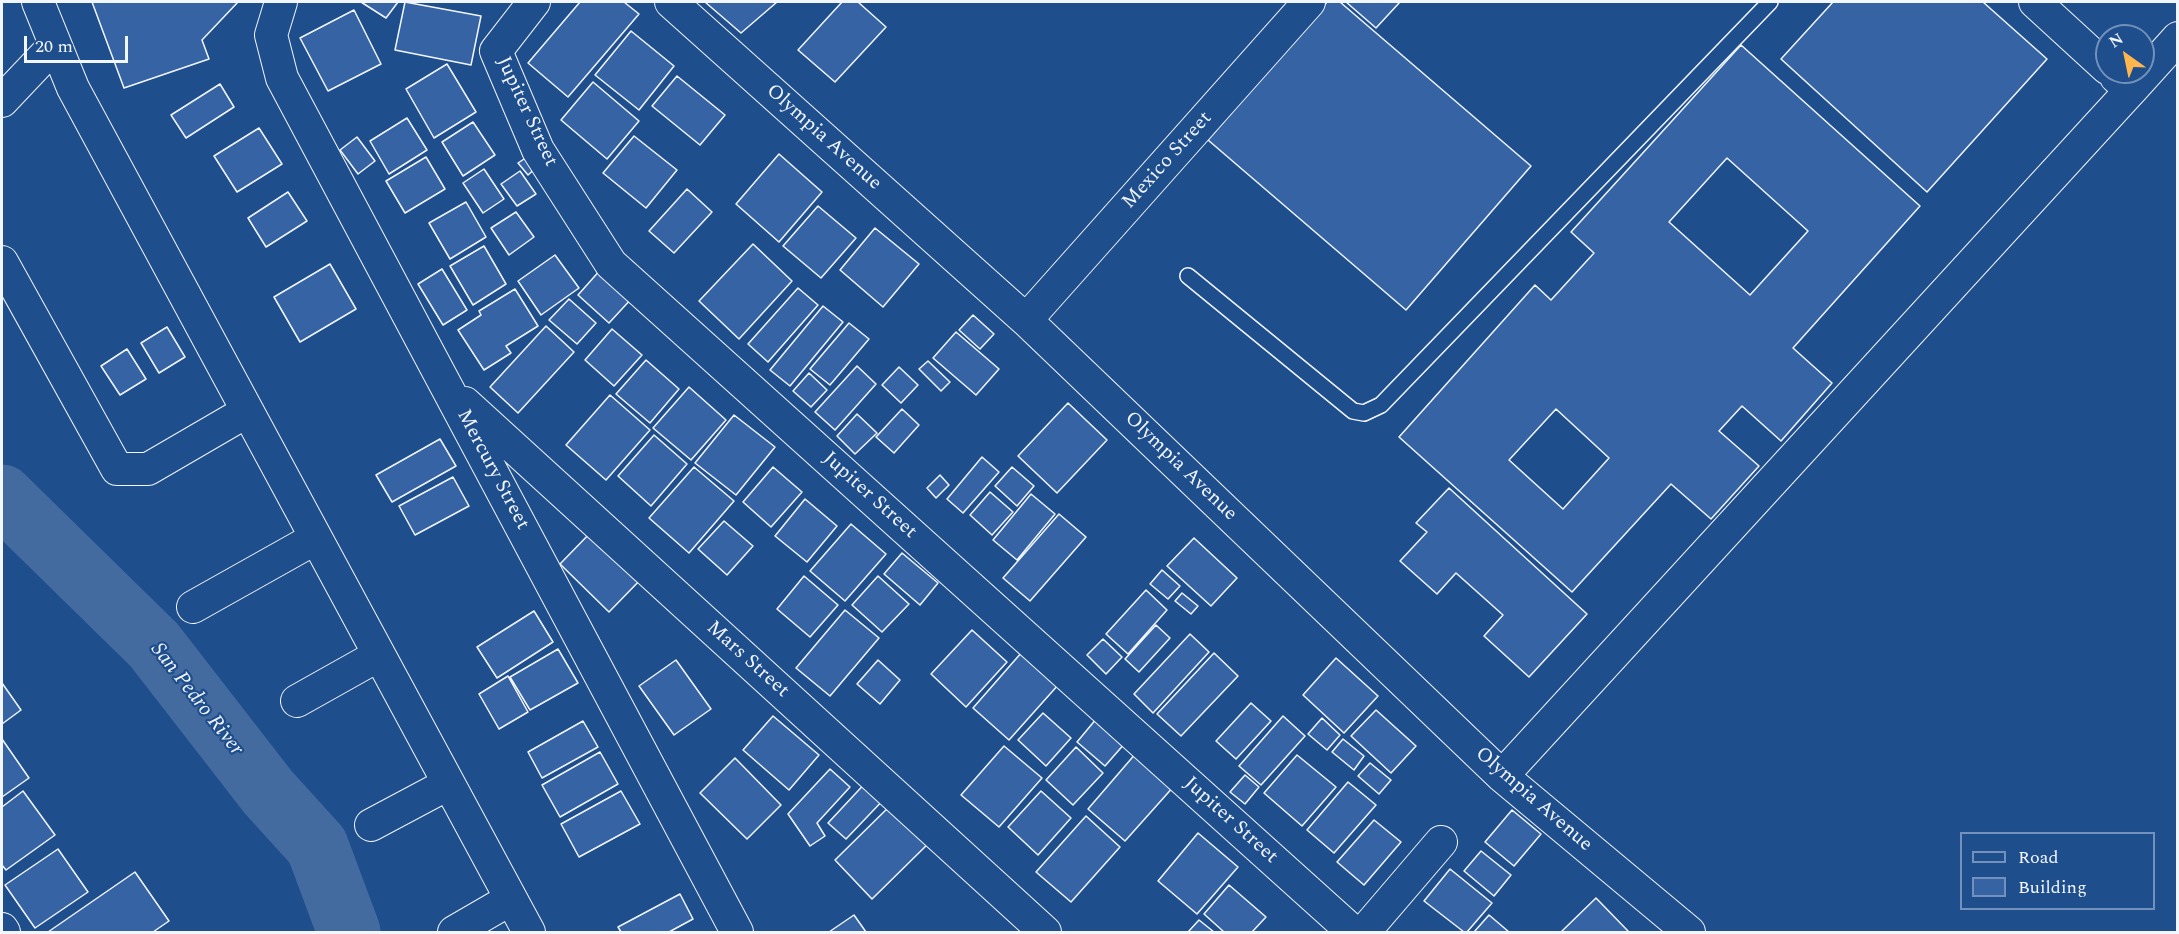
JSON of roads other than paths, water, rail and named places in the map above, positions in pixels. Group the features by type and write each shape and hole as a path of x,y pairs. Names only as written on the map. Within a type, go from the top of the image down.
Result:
{"street":[{"path":"38,2 54,46 78,99 529,933"},
{"name":"Mercury Street","path":"281,2 271,35 282,78 737,933"},
{"name":"Jupiter Street","path":"534,2 496,51 538,150 611,264 1353,933"},
{"name":"Olympia Avenue","path":"671,2 1026,320 1502,776 1689,933"},
{"name":"Mexico Street","path":"1026,320 1309,2"},
{"path":"2035,2 2095,57"},
{"path":"2155,55 2178,38"},
{"path":"2,101 54,46"},
{"path":"1502,776 2118,84"},
{"path":"2,262 117,469 148,469 246,412"},
{"name":"Mars Street","path":"448,388 1045,933"},
{"path":"193,607 316,538"},
{"path":"297,701 379,656"},
{"path":"371,825 448,784"},
{"path":"1364,933 1440,842"},
{"path":"454,933 511,899"}],"lane":[{"path":"1188,276 1353,411 1364,412 1381,405 1770,2"}],"waterway":[{"name":"San Pedro River","path":"2,496 154,645 268,792 317,846 349,932"}]}
